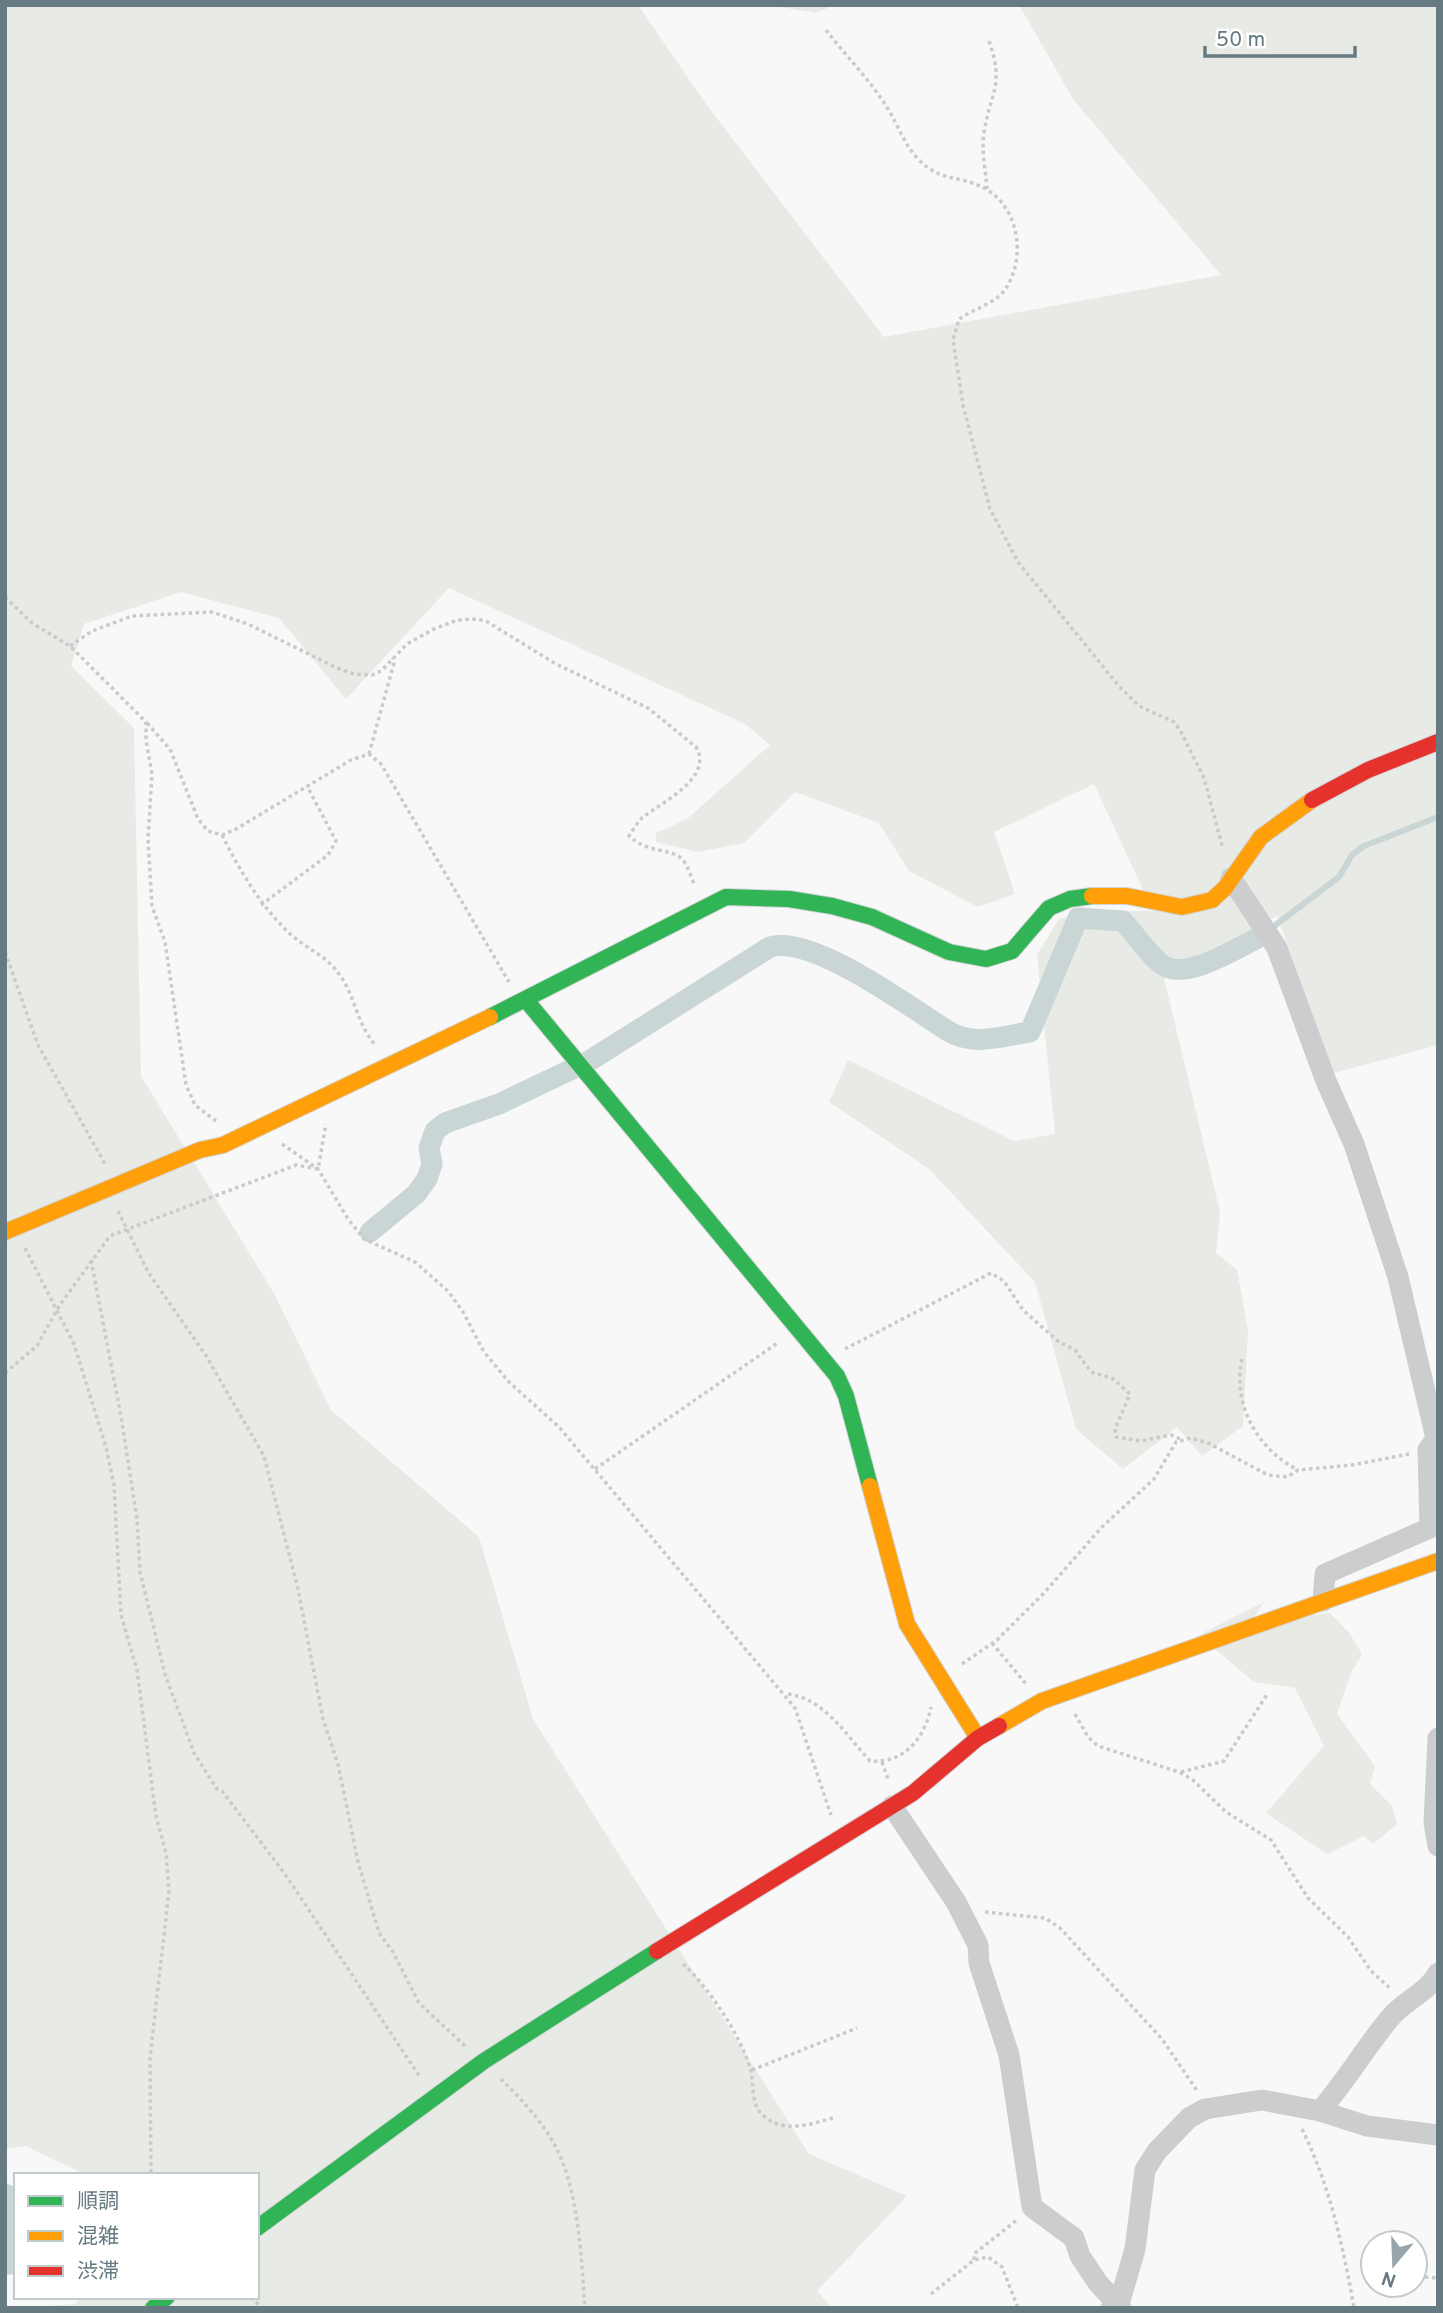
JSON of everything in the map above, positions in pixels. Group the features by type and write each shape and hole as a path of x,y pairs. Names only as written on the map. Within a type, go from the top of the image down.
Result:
{"street":[{"path":"10,1230 200,1150 223,1145 524,1001 726,897 758,896 846,909 892,925 937,949 984,959 1008,956 1019,946 1035,920 1049,907 1064,901 1091,896 1135,897 1171,908 1191,908 1216,899 1260,838 1312,801 1391,759 1438,742"},
{"path":"1231,878 1277,948 1326,1081 1354,1144 1398,1277 1436,1438 1428,1451 1430,1528 1325,1574 1323,1601"},
{"path":"524,1001 837,1376 846,1396 907,1624 978,1738"},
{"path":"259,2227 484,2061 764,1882 839,1840 892,1806 922,1786 978,1738 1042,1701 1323,1601 1437,1564"},
{"path":"1438,1738 1434,1809 1438,1846"},
{"path":"892,1806 959,1907 978,1945 979,1963 1009,2055 1032,2207 1074,2238 1080,2256 1117,2306"},
{"path":"1320,2111 1391,2017 1431,1986 1438,1973"},
{"path":"1117,2306 1135,2249 1145,2170 1157,2151 1189,2118 1209,2108 1262,2100 1320,2111 1367,2126 1438,2135"}],"path":[{"path":"826,30 888,109 905,143 919,160 937,176 981,186 1007,211 1019,237 1011,277 1002,294 959,319 953,340 963,405 990,509 1018,562 1118,685 1139,706 1174,722 1180,730 1203,778 1231,878"},
{"path":"987,191 984,133 998,82 996,61 989,41"},
{"path":"5,597 32,623 70,646 170,749 198,819 208,831 222,835 236,829 351,760 369,754"},
{"path":"70,646 92,631 132,616 212,612 248,624 354,674 372,675 407,644 434,629 457,620 486,621 568,670 648,708 696,747 701,755 700,765 680,792 640,820 629,836 651,850 674,854 684,860 704,908"},
{"path":"369,754 393,659"},
{"path":"146,722 152,774 148,839 152,906 165,942 186,1085 195,1105 219,1123"},
{"path":"369,754 381,764 524,1001"},
{"path":"261,905 328,855 336,841 307,786"},
{"path":"222,835 261,905 290,934 325,958 340,974 364,1031 394,1063"},
{"path":"5,952 38,1045 103,1160 110,1176 110,1190 148,1272 205,1354 264,1456 298,1589 323,1719 338,1764 352,1821 358,1862 379,1933 393,1952 419,2003 484,2061 522,2100 553,2142 566,2172 580,2246 585,2308"},
{"path":"318,1169 326,1119"},
{"path":"255,1130 318,1169 348,1219 364,1239 415,1262 448,1291 492,1362 509,1382 559,1427 795,1708 839,1840"},
{"path":"5,1373 37,1346 90,1260 110,1236 296,1165 318,1169"},
{"path":"10,1230 74,1344 94,1405 114,1485 121,1615 137,1670 156,1816 166,1853 169,1891 150,2058 151,2173"},
{"path":"90,1260 121,1416 137,1519 141,1572 165,1674 194,1753 217,1789 222,1791 285,1874 435,2099"},
{"path":"824,1360 991,1273 1004,1281 1023,1310 1059,1342 1075,1350 1091,1373 1112,1378 1130,1394 1115,1429 1116,1437 1141,1441 1171,1435 1183,1440"},
{"path":"595,1469 798,1328"},
{"path":"1242,1359 1241,1388 1253,1429 1266,1449 1298,1470"},
{"path":"936,1673 959,1666 992,1643 1044,1593 1119,1509 1154,1479 1176,1442 1191,1438 1208,1443 1268,1475 1287,1477 1298,1470 1352,1465 1428,1451"},
{"path":"992,1643 1042,1701"},
{"path":"1179,1772 1224,1761 1268,1693"},
{"path":"788,1694 805,1696 824,1710 870,1761 882,1762 903,1754 926,1729 933,1697"},
{"path":"1063,1694 1088,1737 1098,1746 1179,1772 1193,1780 1226,1812 1258,1829 1271,1840 1308,1898 1348,1937 1371,1971 1407,2002"},
{"path":"959,1907 976,1912 1045,1918 1060,1928 1162,2039 1209,2108"},
{"path":"663,1946 696,1975 743,2048 751,2070 754,2102 765,2117 794,2128 833,2118"},
{"path":"751,2070 857,2028"},
{"path":"1291,2106 1317,2160 1341,2237 1354,2308"},
{"path":"974,2260 974,2254 1032,2207"},
{"path":"931,2294 974,2260 988,2257 1002,2267 1018,2308"}],"shaded area":[{"path":"5,5 638,5 706,104 884,337 1221,275 1073,99 1019,5 1438,5 1438,1045 1334,1073 1277,916 1164,978 1220,1212 1216,1253 1237,1270 1248,1331 1243,1426 1202,1456 1177,1427 1123,1469 1076,1429 1035,1282 929,1169 829,1102 848,1060 1014,1141 1055,1134 1037,955 1059,919 1107,911 1153,911 1094,784 994,832 1015,894 978,907 909,871 879,823 795,792 744,843 698,852 656,842 656,833 687,819 770,745 745,724 449,588 346,699 279,618 181,592 84,624 71,666 134,728 141,1076 275,1295 331,1410 479,1537 533,1719 809,2154 907,2196 817,2291 832,2308 16,2308 75,2304 81,2299 259,2299 259,2173 82,2173 26,2146 5,2149"},
{"path":"768,5 835,5 816,13"},
{"path":"1264,1602 1250,1623 1330,1613 1350,1634 1362,1654 1351,1673 1337,1714 1375,1766 1370,1784 1392,1806 1397,1824 1373,1844 1364,1836 1327,1854 1266,1813 1324,1746 1295,1688 1254,1682 1199,1635"},
{"path":"5,2183 14,2186 14,2274 5,2275"}],"waterway":[{"path":"1273,927 1339,877 1352,855 1364,846 1438,817"},
{"path":"370,1232 416,1194 427,1179 432,1164 429,1148 435,1131 445,1123 499,1104 589,1061 770,947 788,946 810,951 835,962 861,975 948,1031 958,1036 978,1039 1030,1032 1078,918 1123,921 1159,963 1174,969 1200,966 1262,936"}],"traffic: fast":[{"path":"490,1017 726,897 789,899 832,906 872,917 949,952 986,959 1012,951 1049,908 1070,899 1092,896"},
{"path":"526,1000 837,1376 846,1396 870,1486"},
{"path":"259,2227 484,2061 657,1951"},
{"path":"153,2308 164,2299"}],"traffic: slow":[{"path":"1092,896 1127,896 1182,907 1212,900 1225,888 1261,837 1312,800"},
{"path":"5,1232 200,1150 223,1145 490,1017"},
{"path":"870,1486 907,1624 978,1738"},
{"path":"999,1726 1042,1701 1438,1561"}],"traffic: jam":[{"path":"1312,800 1368,770 1438,742"},
{"path":"657,1951 913,1793 978,1738 999,1726"}]}
